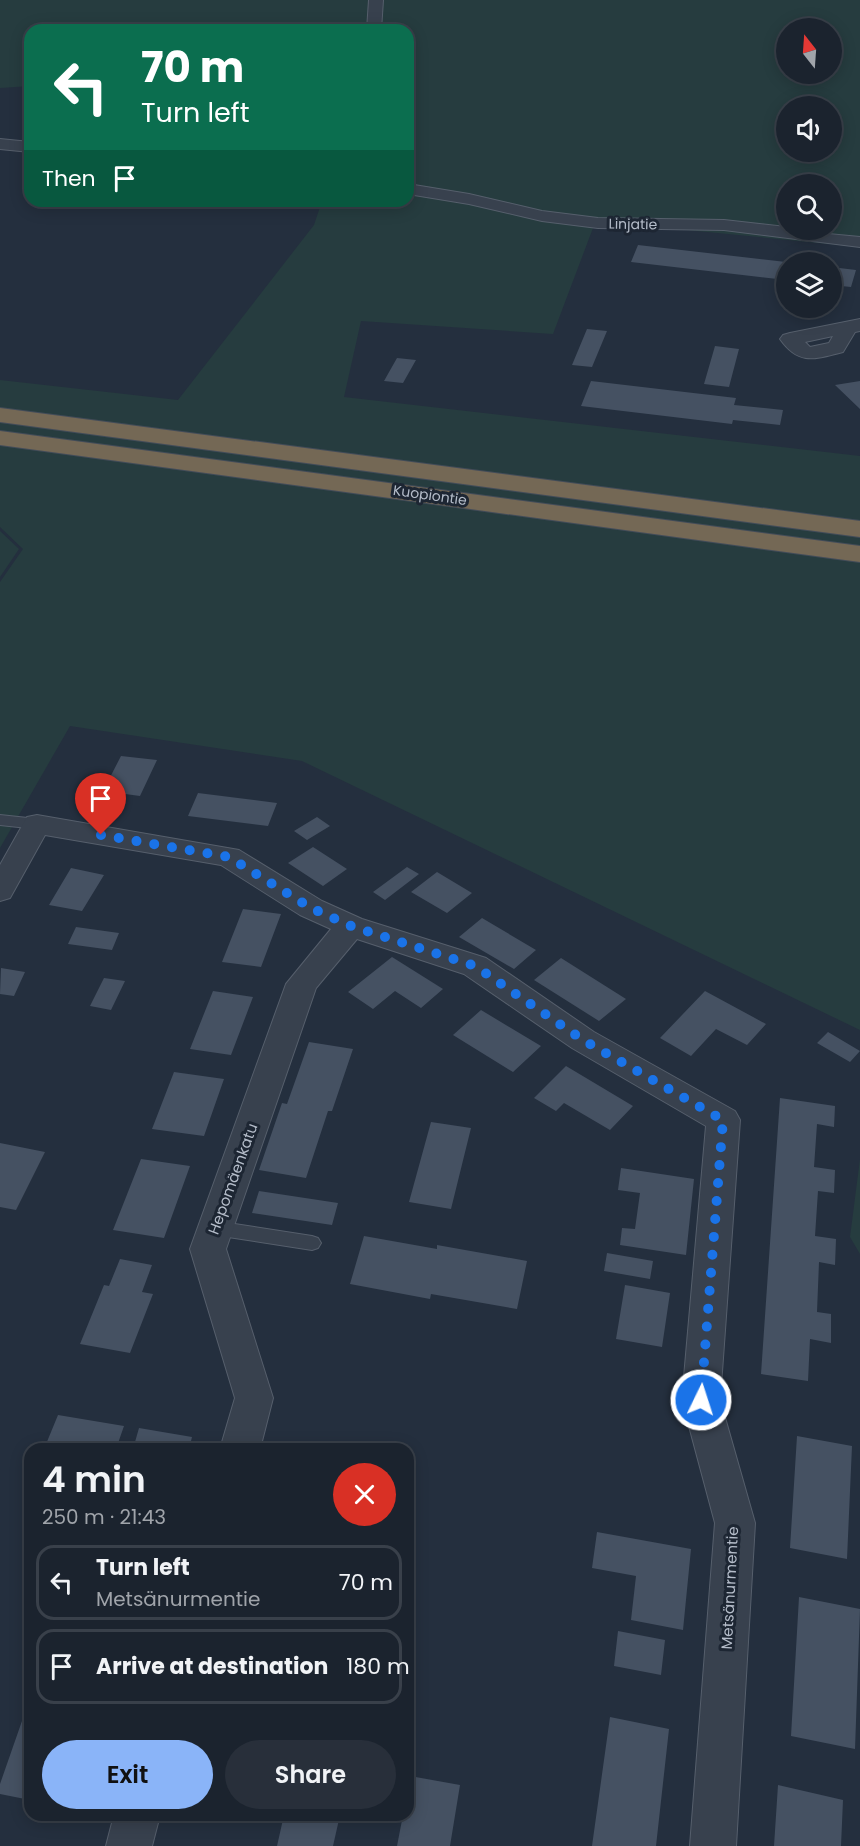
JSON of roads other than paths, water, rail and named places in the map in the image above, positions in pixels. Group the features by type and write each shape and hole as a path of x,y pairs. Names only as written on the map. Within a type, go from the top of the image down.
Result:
{"highway":[{"name":"Kuopiontie","path":"0,415 860,529"},
{"name":"Kuopiontie","path":"0,438 860,554"}],"street":[{"path":"374,24 376,0"},
{"path":"0,144 24,146"},
{"name":"Linjatie","path":"414,190 469,198 542,216 598,223 724,225 860,242"},
{"path":"0,891 37,824"},
{"name":"Metsänurmentie","path":"37,824 229,857 311,908 351,926 475,966 583,1040 723,1120 701,1400 735,1523 713,1846"},
{"name":"Hepomäenkatu","path":"242,1443 254,1398 208,1249 302,984 351,926"},
{"path":"129,1846 135,1821"}],"lane":[{"path":"0,820 37,824"},
{"path":"215,1228 312,1244"}]}
